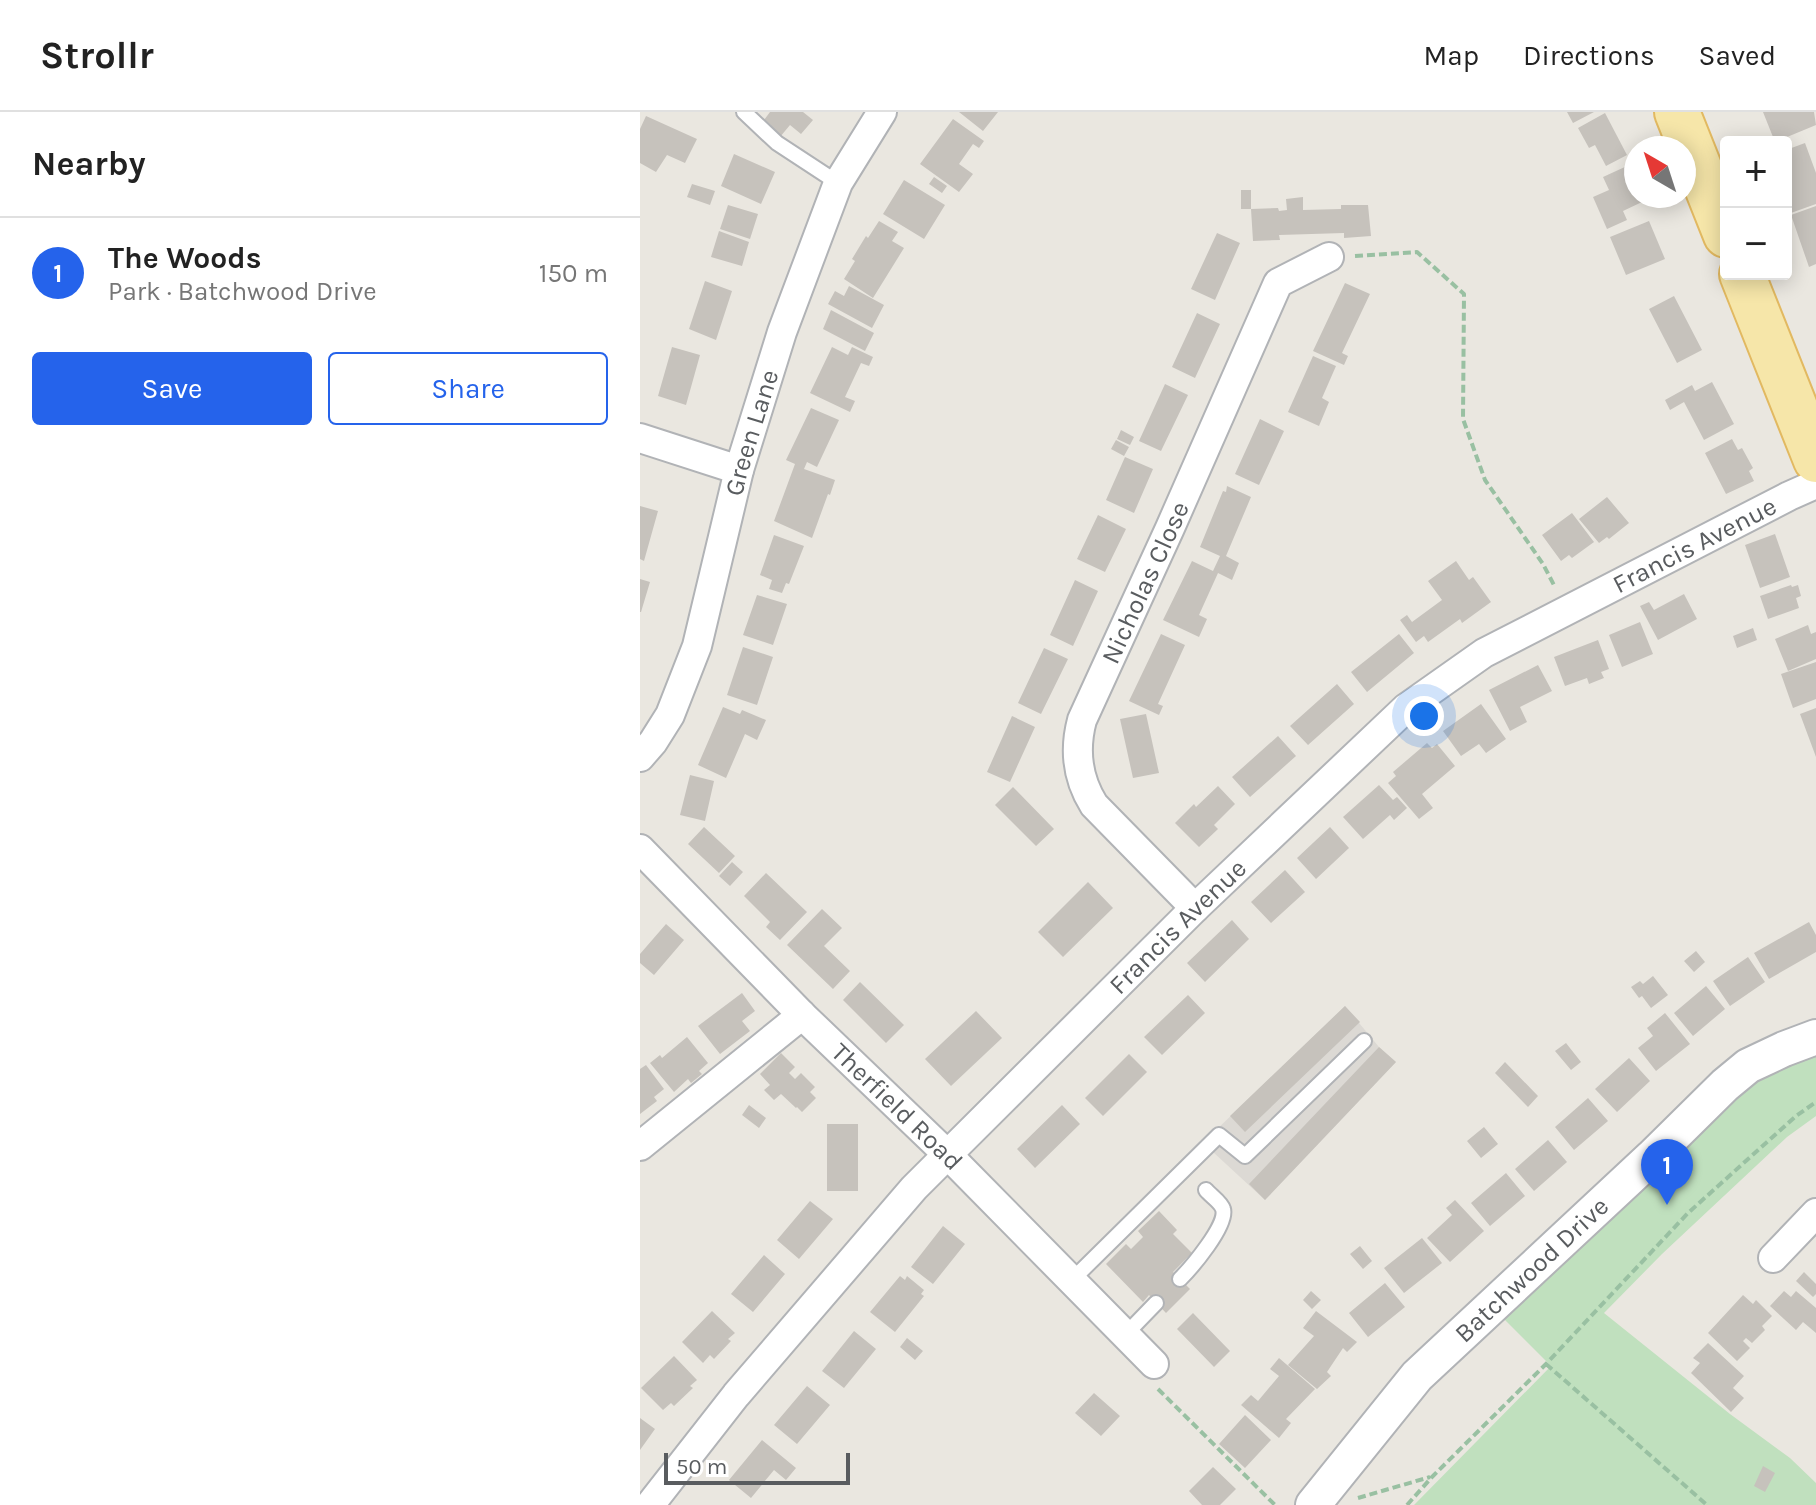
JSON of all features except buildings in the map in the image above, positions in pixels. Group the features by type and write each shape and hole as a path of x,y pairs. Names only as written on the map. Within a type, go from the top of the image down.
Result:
{"main road":[{"path":"1677,112 1720,220"},
{"path":"1744,280 1816,460"}],"street":[{"name":"Green Lane","path":"640,757 670,715 697,646 739,470 782,332 838,183 882,112"},
{"name":"Nicholas Close","path":"1195,908 1094,805 1085,791 1077,759 1079,734 1082,720 1278,283 1329,257"},
{"path":"640,438 739,470"},
{"name":"Francis Avenue","path":"650,1505 746,1383 914,1188 1195,908 1406,708 1484,653 1816,484"},
{"name":"Therfield Road","path":"640,849 802,1015 948,1155 1125,1335 1154,1374"},
{"path":"640,1146 802,1015"},
{"name":"Batchwood Drive","path":"1313,1505 1417,1376 1725,1085 1748,1066 1816,1037"},
{"path":"1773,1258 1816,1213"}],"lane":[{"path":"744,112 777,143 838,183"},
{"path":"1071,1281 1219,1135 1245,1156 1364,1041"},
{"path":"1180,1279 1210,1243 1222,1221 1222,1207 1206,1190"},
{"path":"1125,1335 1156,1303"}],"path":[{"path":"1329,257 1417,252 1464,294 1463,419 1485,480 1543,564 1567,609"},
{"path":"1407,1505 1688,1213 1796,1116 1816,1102"},
{"path":"1546,1364 1707,1505"},
{"path":"1154,1374 1275,1505"},
{"path":"1347,1501 1432,1477"}],"shaded area":[{"path":"1345,1006 1379,1047 1396,1062 1265,1200 1213,1152 1093,1270 1081,1260"}],"green space":[{"path":"1816,1049 1816,1116 1787,1137 1604,1313 1790,1458 1816,1483 1816,1505 1414,1505 1551,1366 1500,1315 1731,1096 1765,1072"}],"place":[{"name":"The Woods","path":"1667,1205"}]}
